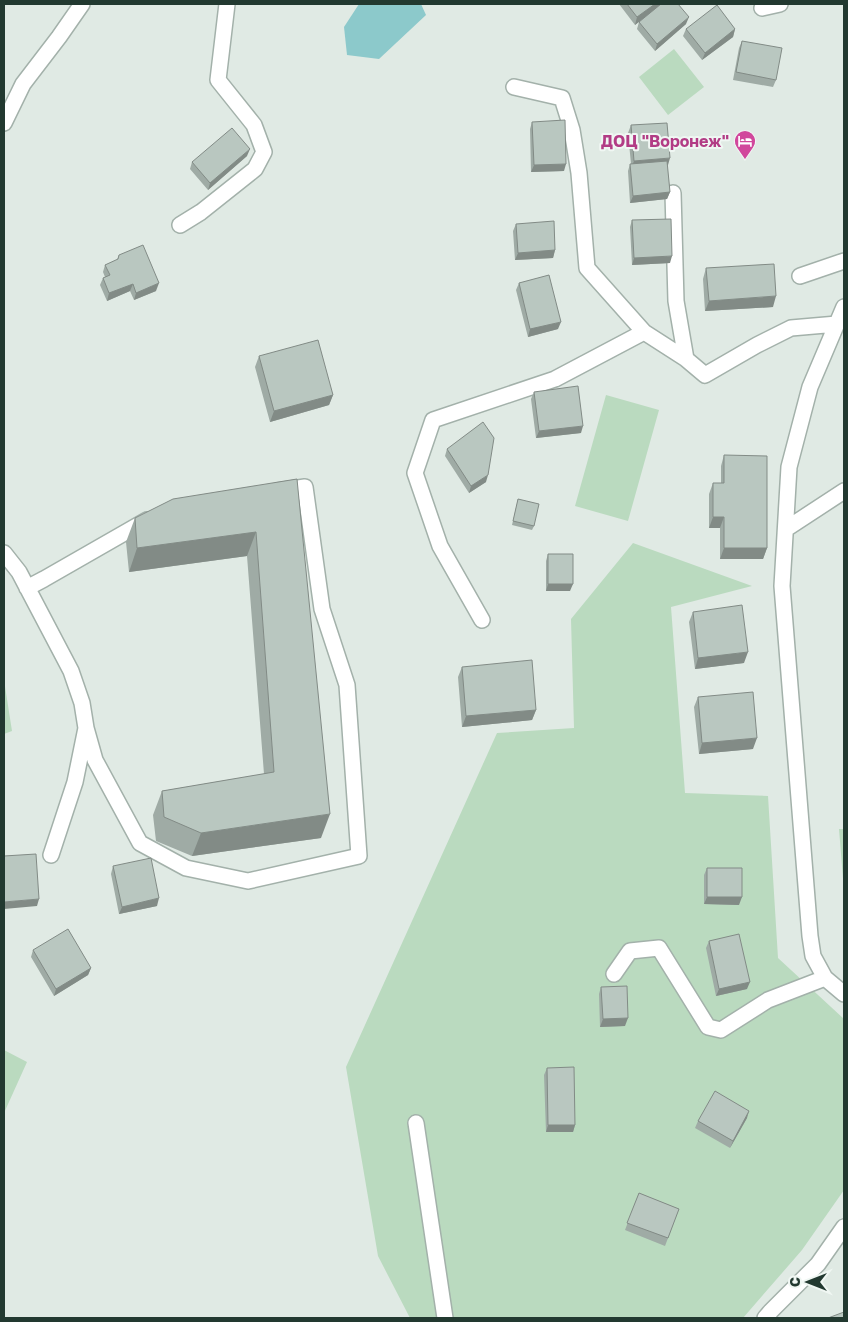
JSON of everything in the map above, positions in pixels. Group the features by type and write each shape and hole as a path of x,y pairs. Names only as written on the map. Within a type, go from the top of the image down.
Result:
{"street":[{"path":"4,123 23,84 82,4"},
{"path":"180,225 201,212 255,169 264,152 254,125 218,80 227,4"},
{"path":"762,8 780,4"},
{"path":"514,87 562,98 572,130 580,173 587,268 644,332 686,359 705,375 791,328 837,324"},
{"path":"673,193 676,301 686,359"},
{"path":"800,276 844,261"},
{"path":"844,306 810,387 789,467 782,586 813,956 825,978 844,994"},
{"path":"482,620 440,546 416,473 433,420 555,379 644,332"},
{"path":"4,553 18,572 71,671 82,703 86,728 95,760 140,843 186,868 248,881 359,856 347,685 322,609 305,487 266,493"},
{"path":"786,529 844,491"},
{"path":"26,588 159,513"},
{"path":"51,855 75,782 86,728"},
{"path":"614,974 630,952 659,948 708,1027 721,1030 768,1000 825,978"},
{"path":"416,1123 445,1318"},
{"path":"765,1318 818,1264 844,1227"}],"green space":[{"path":"674,49 704,87 668,115 639,77"},
{"path":"606,395 659,410 628,521 575,506"},
{"path":"633,543 752,586 671,607 685,793 768,796 778,958 844,1019 844,1190 802,1250 743,1318 410,1318 378,1256 346,1067 497,733 574,728 571,619"},
{"path":"4,680 12,731 4,734"},
{"path":"839,829 844,829 844,891"},
{"path":"4,1050 27,1062 4,1113"}],"water":[{"path":"359,4 421,4 426,15 379,59 347,55 344,27"}],"building":[{"path":"627,4 655,4 637,17"},
{"path":"661,4 678,4 689,17 657,44 639,22"},
{"path":"717,5 735,29 705,53 686,29"},
{"path":"742,41 782,48 776,80 736,72"},
{"path":"565,120 566,164 534,165 532,122"},
{"path":"667,123 670,158 634,161 631,125"},
{"path":"232,128 250,149 210,183 192,162"},
{"path":"667,161 670,192 633,196 630,164"},
{"path":"671,219 672,256 634,258 632,220"},
{"path":"554,221 555,250 518,253 516,224"},
{"path":"143,245 159,283 136,293 133,284 109,293 103,278 110,275 105,265 118,259 119,255"},
{"path":"774,264 776,296 709,301 706,268"},
{"path":"549,275 561,322 530,329 519,283"},
{"path":"318,340 333,395 274,411 259,356"},
{"path":"578,386 583,426 539,431 534,392"},
{"path":"483,422 494,438 488,475 471,486 447,449"},
{"path":"724,455 767,456 767,548 724,548 724,517 713,517 713,483 724,483"},
{"path":"297,479 330,814 201,833 164,817 162,791 274,772 256,532 137,548 135,518 173,499"},
{"path":"518,499 539,504 534,526 513,521"},
{"path":"548,554 573,554 573,584 548,584"},
{"path":"742,605 748,652 698,658 693,612"},
{"path":"532,660 536,710 466,716 462,667"},
{"path":"753,692 757,738 702,743 698,697"},
{"path":"36,854 39,899 4,902 4,856"},
{"path":"151,858 159,898 122,907 113,866"},
{"path":"707,868 742,868 742,897 707,897"},
{"path":"68,929 91,968 56,989 33,950"},
{"path":"739,934 750,982 719,989 709,941"},
{"path":"627,986 628,1018 603,1019 601,987"},
{"path":"574,1067 575,1125 548,1125 547,1068"},
{"path":"715,1091 749,1111 733,1141 698,1121"},
{"path":"639,1193 679,1209 668,1238 627,1223"},
{"path":"844,1312 844,1318 828,1318"}],"place":[{"name":"ДОЦ \"Воронеж\"","path":"745,160"}]}
